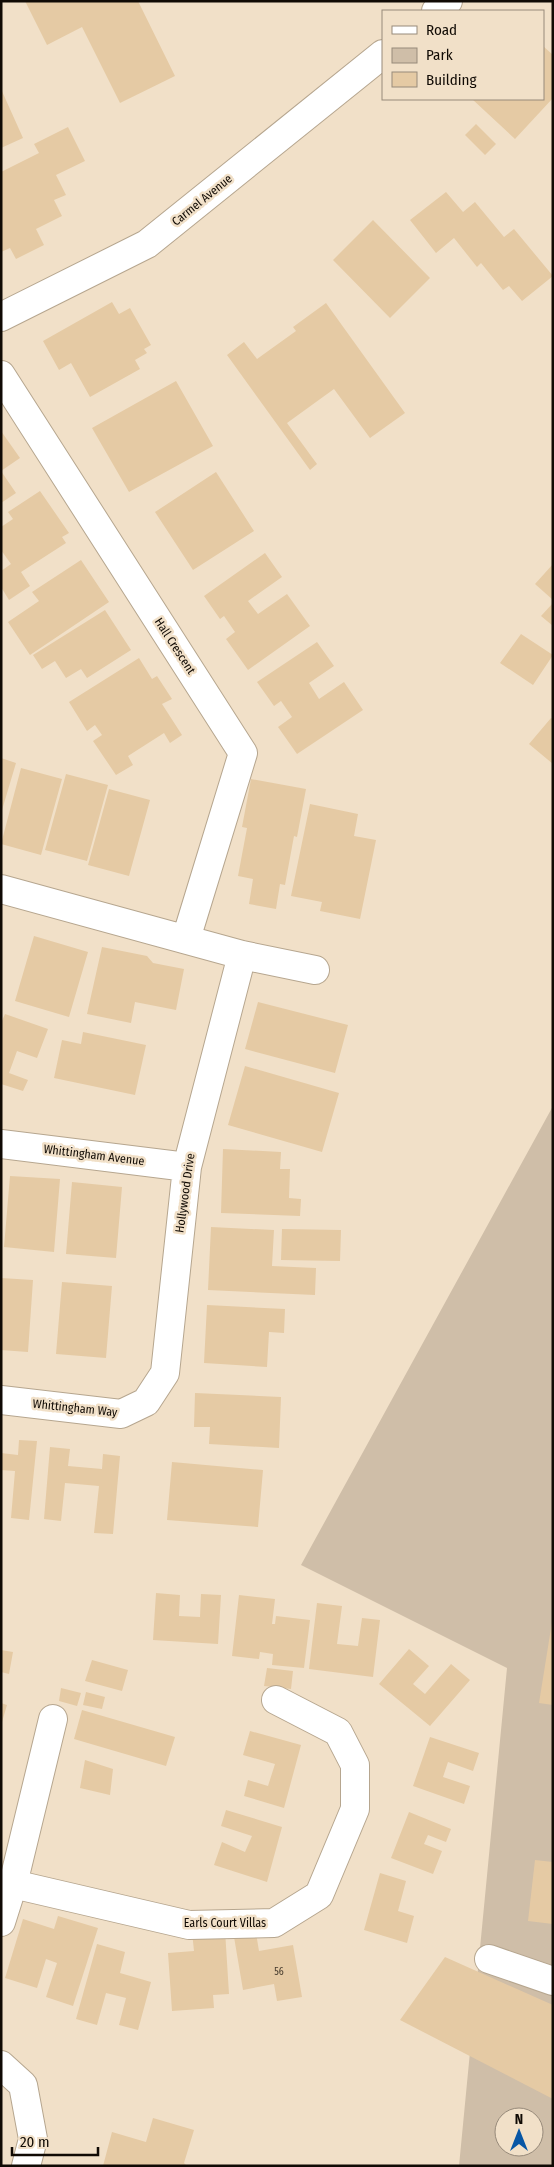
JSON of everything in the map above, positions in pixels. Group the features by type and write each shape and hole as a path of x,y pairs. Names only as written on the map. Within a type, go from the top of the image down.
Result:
{"street":[{"path":"437,10 448,1"},
{"name":"Carmel Avenue","path":"1,317 147,244 382,55"},
{"name":"Hall Crescent","path":"1,375 243,753 186,939"},
{"path":"1,889 242,955 315,970"},
{"name":"Hollywood Drive","path":"146,1402 165,1373 187,1167 242,955"},
{"name":"Whittingham Avenue","path":"1,1144 187,1167"},
{"name":"Whittingham Way","path":"1,1400 121,1414 146,1402"},
{"name":"Earls Court Villas","path":"13,1884 188,1925 274,1923 319,1895 356,1809 355,1765 338,1732 276,1700"},
{"path":"1,1922 13,1884 53,1719"},
{"path":"489,1959 553,1981"},
{"path":"1,2065 24,2085 33,2139 26,2166"}],"green space":[{"path":"553,1106 553,2166 459,2166 507,1668 301,1565"}],"building":[{"path":"25,1 138,1 175,76 120,103 82,27 47,45"},
{"path":"544,47 553,55 553,98 515,139 473,100 544,100"},
{"path":"1,89 23,138 1,148"},
{"path":"476,124 496,144 485,155 465,135"},
{"path":"68,127 85,161 56,175 66,195 54,200 62,216 36,229 44,245 16,259 10,248 1,252 1,172 39,153 34,144"},
{"path":"446,192 463,212 475,202 504,237 514,229 553,276 522,301 509,286 503,290 481,263 477,267 454,238 436,253 410,220"},
{"path":"373,220 430,278 390,318 333,260"},
{"path":"112,302 119,314 130,308 151,345 144,349 147,353 135,360 140,369 90,397 71,363 59,370 43,341"},
{"path":"326,303 405,413 370,438 334,389 287,423 317,464 310,470 227,355 244,342 257,359 296,331 293,327"},
{"path":"176,381 213,446 129,492 92,428"},
{"path":"1,431 20,458 1,471"},
{"path":"1,471 16,493 1,503"},
{"path":"216,472 254,531 193,570 155,512"},
{"path":"40,491 69,533 62,537 66,543 21,572 30,586 9,600 1,587 1,571 11,564 1,550 1,527 13,519 8,512"},
{"path":"265,553 282,577 248,601 258,614 287,594 310,626 248,670 226,639 235,632 224,616 220,619 204,596"},
{"path":"81,560 109,602 30,655 8,622 39,601 32,592"},
{"path":"553,564 553,600 535,584"},
{"path":"553,603 553,626 541,616"},
{"path":"105,610 131,650 87,678 81,669 66,678 55,661 42,669 33,655"},
{"path":"521,634 553,655 533,685 500,663"},
{"path":"317,642 334,666 309,683 319,699 344,682 363,710 297,754 278,727 292,717 281,701 274,706 257,682"},
{"path":"139,658 152,679 157,676 172,699 162,704 182,735 170,743 164,733 128,756 133,765 116,775 93,741 102,735 95,725 87,731 69,702"},
{"path":"551,718 553,719 553,764 529,744"},
{"path":"1,758 16,763 2,810 1,810"},
{"path":"21,768 62,779 41,855 1,844"},
{"path":"66,774 108,785 87,861 45,850"},
{"path":"251,779 306,789 297,837 294,836 285,885 280,884 276,909 249,904 253,879 238,876 247,828 242,827"},
{"path":"109,789 150,800 129,876 88,865"},
{"path":"310,804 358,814 354,836 376,840 360,919 320,911 322,902 291,896"},
{"path":"34,936 88,952 69,1017 15,1001"},
{"path":"102,947 147,956 153,963 184,969 176,1010 135,1002 131,1023 87,1014"},
{"path":"258,1002 348,1025 335,1073 245,1049"},
{"path":"5,1014 48,1029 37,1058 17,1051 9,1073 28,1080 23,1091 1,1084 1,1023"},
{"path":"83,1032 146,1045 135,1095 54,1078 62,1040 81,1044"},
{"path":"245,1066 339,1093 322,1152 228,1125"},
{"path":"223,1149 281,1152 280,1169 290,1169 289,1198 301,1199 300,1216 221,1213"},
{"path":"10,1176 60,1179 54,1252 4,1247"},
{"path":"72,1182 122,1187 116,1258 66,1254"},
{"path":"211,1227 274,1230 272,1266 316,1268 315,1295 208,1290"},
{"path":"282,1229 341,1230 340,1261 281,1260"},
{"path":"1,1278 33,1280 28,1352 1,1350"},
{"path":"62,1282 112,1286 106,1358 56,1354"},
{"path":"207,1305 285,1309 284,1333 269,1332 267,1367 204,1363"},
{"path":"195,1393 281,1397 279,1448 209,1444 210,1427 194,1427"},
{"path":"19,1440 37,1441 29,1520 11,1518 15,1471 1,1470 1,1453 18,1455"},
{"path":"50,1447 70,1449 68,1466 102,1469 103,1454 120,1456 113,1534 94,1533 99,1486 65,1483 61,1521 44,1519"},
{"path":"172,1462 263,1470 258,1527 167,1520"},
{"path":"156,1593 180,1595 179,1616 200,1617 201,1594 221,1595 218,1644 153,1640"},
{"path":"239,1595 275,1599 272,1624 275,1624 276,1616 310,1620 304,1668 272,1665 273,1654 260,1652 259,1659 232,1656"},
{"path":"317,1603 342,1606 337,1644 358,1646 362,1618 380,1620 373,1677 309,1669"},
{"path":"553,1622 553,1705 539,1703"},
{"path":"409,1649 429,1666 413,1684 425,1694 451,1664 470,1680 430,1726 379,1684"},
{"path":"1,1650 13,1652 9,1674 1,1672"},
{"path":"92,1660 128,1670 122,1691 85,1681"},
{"path":"267,1668 293,1671 291,1689 264,1686"},
{"path":"61,1688 81,1693 77,1706 59,1701"},
{"path":"86,1692 105,1697 102,1709 83,1705"},
{"path":"1,1703 7,1705 2,1722 1,1722"},
{"path":"82,1710 175,1737 166,1766 74,1739"},
{"path":"250,1731 301,1745 284,1808 244,1796 248,1780 268,1786 275,1764 243,1755"},
{"path":"430,1737 479,1753 473,1771 448,1762 443,1777 470,1786 464,1804 413,1786"},
{"path":"85,1760 113,1769 110,1795 80,1788"},
{"path":"226,1810 282,1827 267,1882 214,1865 222,1842 245,1852 252,1836 221,1826"},
{"path":"409,1812 451,1829 446,1842 428,1835 424,1844 442,1851 433,1874 391,1858"},
{"path":"535,1860 553,1862 553,1924 528,1921"},
{"path":"380,1873 406,1881 398,1911 414,1916 407,1943 364,1930"},
{"path":"58,1916 98,1928 73,2006 46,1997 57,1963 46,1959 37,1988 5,1978 23,1919 54,1929"},
{"path":"225,1930 229,1994 213,1995 214,2008 172,2011 168,1953 194,1951 192,1932"},
{"path":"256,1933 259,1951 293,1945 302,1997 277,2001 274,1984 243,1990 234,1937"},
{"path":"97,1944 125,1952 120,1973 151,1982 138,2030 119,2025 126,1998 106,1993 97,2025 76,2019"},
{"path":"445,1957 553,2005 553,2099 400,2020"},
{"path":"153,2118 194,2130 184,2163 187,2166 103,2166 112,2132 146,2142"}]}
